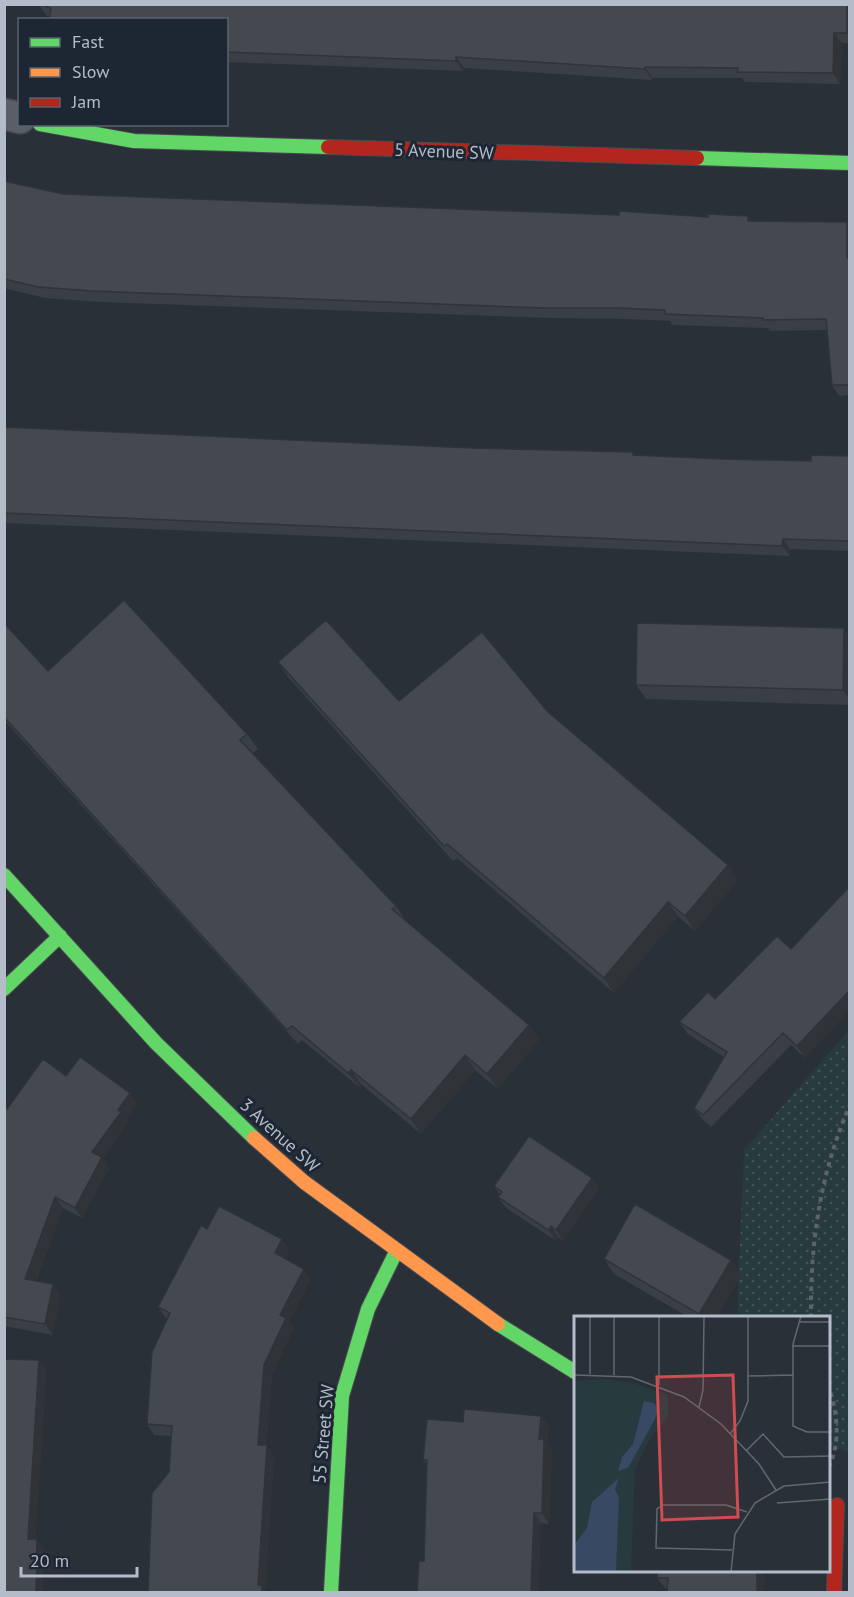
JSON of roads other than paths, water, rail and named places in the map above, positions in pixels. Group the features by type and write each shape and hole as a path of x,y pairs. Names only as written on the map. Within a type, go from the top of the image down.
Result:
{"street":[{"name":"5 Avenue SW","path":"51,126 134,141 849,163"},
{"name":"3 Avenue SW","path":"4,875 156,1043 235,1121 304,1182 480,1313 574,1371"},
{"path":"4,989 60,936"},
{"name":"55 Street SW","path":"332,1593 342,1396 368,1309 396,1252"},
{"path":"834,1593 838,1506"}]}
